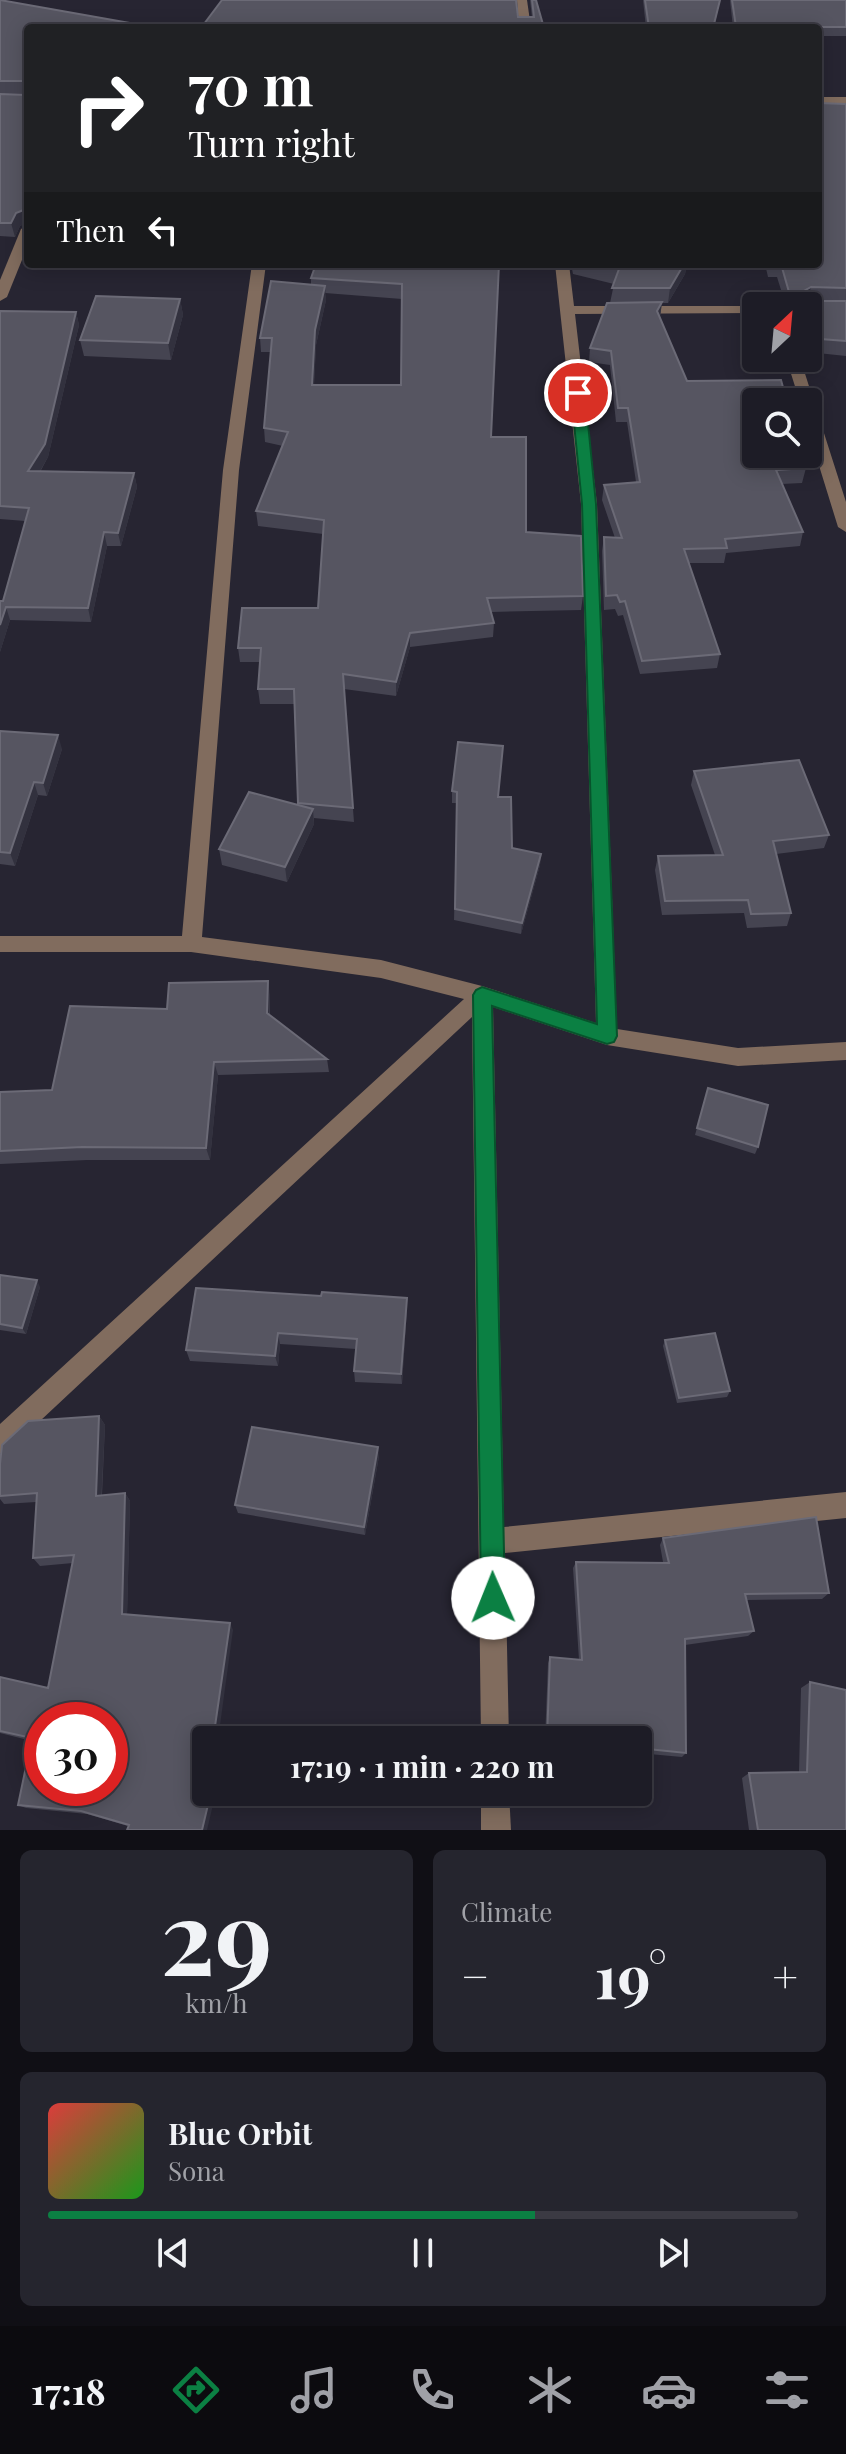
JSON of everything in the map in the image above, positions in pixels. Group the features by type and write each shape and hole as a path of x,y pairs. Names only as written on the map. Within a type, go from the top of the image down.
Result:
{"street":[{"path":"522,0 525,24"},
{"path":"822,101 846,101"},
{"path":"0,297 24,239"},
{"path":"191,944 231,470 258,268"},
{"path":"563,268 589,504 607,1036"},
{"path":"569,310 742,309"},
{"path":"822,451 846,527"},
{"path":"0,944 191,944 381,969 482,995 607,1036 738,1057 846,1051"},
{"path":"0,1441 482,995"},
{"path":"482,995 495,1726"},
{"path":"492,1541 846,1505"},
{"path":"495,1806 496,1830"}],"building":[{"path":"0,0 135,24 24,24 24,81 0,81"},
{"path":"222,0 516,0 518,17 534,17 532,0 536,0 543,24 204,24"},
{"path":"645,0 720,0 714,24 648,24"},
{"path":"732,0 846,0 846,27 736,24"},
{"path":"0,94 24,95 24,210 16,213 11,223 0,223"},
{"path":"822,103 846,104 846,288 811,287 802,292 789,292 782,268 822,268"},
{"path":"315,268 499,268 491,437 526,437 526,532 581,536 583,596 487,598 494,623 410,633 396,682 343,674 353,808 298,803 294,689 258,689 261,648 238,648 242,608 318,608 324,520 256,511 288,432 264,428 272,338 260,338 271,281 325,286 315,330 312,385 401,385 402,284 311,278"},
{"path":"614,268 682,268 670,288 612,288 619,269"},
{"path":"96,296 180,299 168,343 80,340"},
{"path":"822,301 846,301 846,341 822,339"},
{"path":"662,302 657,311 687,381 781,380 783,388 742,388 742,468 806,468 776,470 803,532 725,539 727,548 684,549 720,654 642,661 625,601 620,602 617,595 606,596 604,537 622,538 604,485 640,482 628,408 618,408 611,351 590,348 607,303"},
{"path":"0,311 76,312 45,444 28,471 134,473 118,533 104,532 88,608 6,607 0,625 0,601 3,601 29,508 0,506"},
{"path":"0,731 58,735 43,783 34,782 10,853 0,852"},
{"path":"458,742 503,746 498,797 511,797 512,848 541,854 522,923 455,909 457,792 452,791"},
{"path":"799,760 829,835 773,841 791,913 751,914 748,900 665,901 658,856 723,855 694,771"},
{"path":"249,792 313,809 285,867 219,849"},
{"path":"268,981 267,1013 327,1059 214,1062 206,1148 82,1147 0,1151 0,1092 52,1090 70,1006 167,1009 169,983"},
{"path":"708,1088 768,1105 758,1147 697,1128"},
{"path":"0,1275 37,1280 22,1328 0,1324"},
{"path":"196,1288 407,1298 401,1374 354,1371 357,1339 278,1333 275,1356 186,1350"},
{"path":"715,1333 730,1391 679,1398 665,1340"},
{"path":"99,1416 96,1496 125,1493 122,1614 230,1623 215,1726 192,1726 192,1806 208,1806 202,1830 127,1830 129,1825 81,1811 28,1806 128,1806 128,1702 24,1702 24,1736 0,1731 0,1677 48,1688 74,1555 33,1558 37,1493 0,1496 2,1445 28,1421"},
{"path":"252,1427 378,1447 364,1527 235,1505"},
{"path":"816,1517 829,1593 745,1594 754,1631 685,1639 686,1753 652,1749 652,1726 547,1726 550,1657 582,1660 576,1562 669,1563 663,1538"},
{"path":"810,1682 846,1690 846,1830 758,1830 749,1773 807,1772"},
{"path":"24,1776 24,1806 18,1805"}],"route":[{"path":"493,1598 482,995 607,1036 589,504 578,393"}]}
